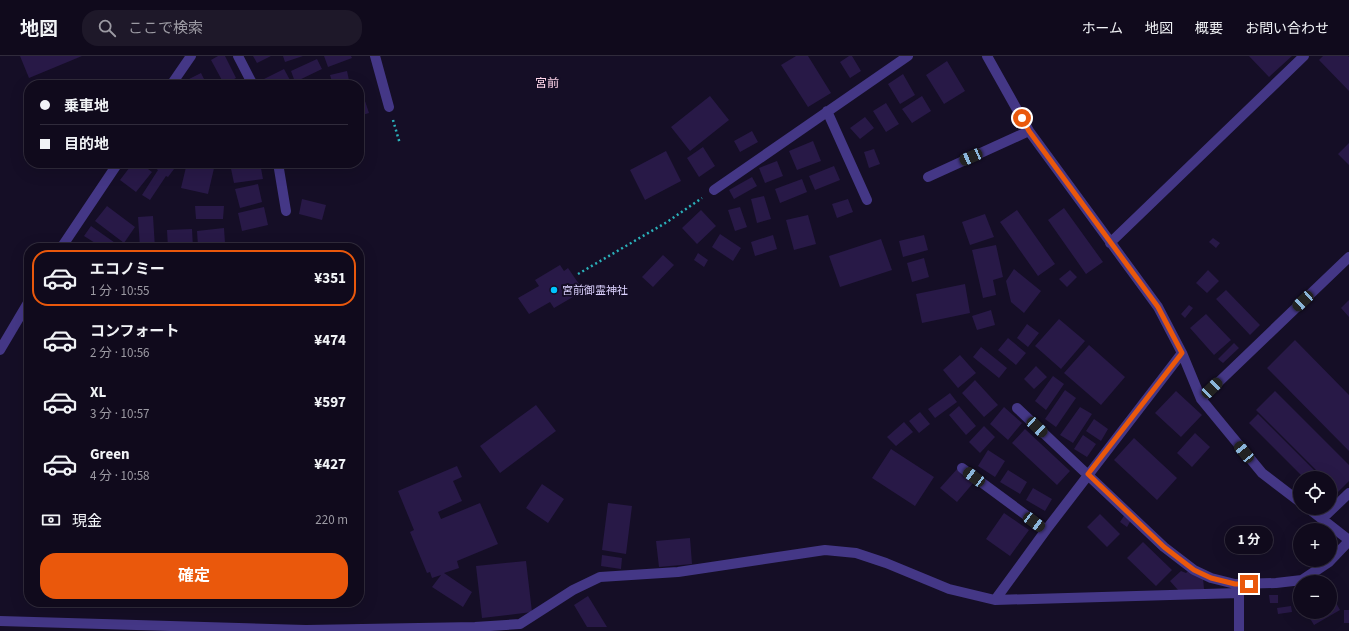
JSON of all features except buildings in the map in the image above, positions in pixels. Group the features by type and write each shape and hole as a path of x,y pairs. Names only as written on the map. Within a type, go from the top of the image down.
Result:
{"street":[{"path":"174,80 191,56"},
{"path":"238,56 250,80"},
{"path":"375,56 389,107"},
{"path":"714,190 908,56"},
{"path":"987,56 1029,131 1158,307 1182,353 1201,399 1262,473 1293,497"},
{"path":"1110,243 1304,56"},
{"path":"827,112 867,200"},
{"path":"928,177 1029,131"},
{"path":"64,243 115,168"},
{"path":"279,168 286,211"},
{"path":"1201,399 1349,257"},
{"path":"0,350 24,310"},
{"path":"996,600 1088,474 1182,353"},
{"path":"1017,408 1164,547 1194,570 1211,578 1235,584 1276,583 1302,580 1329,562 1349,540 1317,515"},
{"path":"962,468 1046,530"},
{"path":"1322,519 1349,493"},
{"path":"0,621 306,630 475,627 520,624 573,590 600,577 678,572 825,550 856,553 886,562 949,589 977,597 996,600 1239,593 1239,631"}],"path":[{"path":"389,107 400,144"},
{"path":"578,274 667,222 714,190"}],"place":[{"name":"宮前御霊神社","path":"554,290"}],"district":[{"name":"宮前","path":"547,83"}],"route":[{"path":"1022,118 1029,131 1158,307 1182,353 1088,474 1164,547 1194,570 1211,578 1235,584 1249,584"}]}
